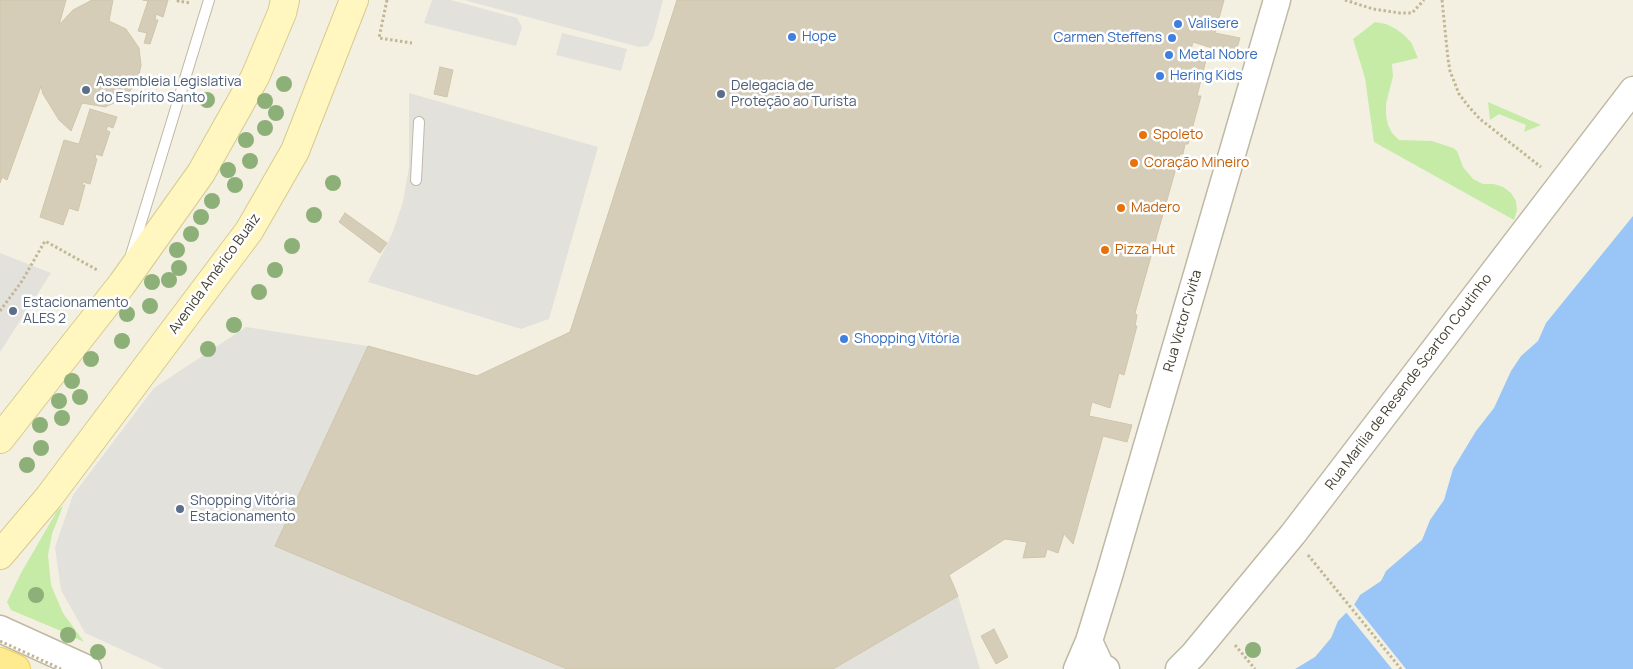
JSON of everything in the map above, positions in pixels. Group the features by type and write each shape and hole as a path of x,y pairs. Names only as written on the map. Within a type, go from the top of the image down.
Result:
{"main road":[{"path":"0,439 122,284 202,173 255,77 282,13 284,0"},
{"name":"Avenida Américo Buaiz","path":"0,555 49,497 249,231 295,151 354,0"},
{"path":"0,529 49,497"},
{"path":"0,662 16,669"}],"street":[{"name":"Rua Victor Civita","path":"1089,641 1277,0"},
{"name":"Rua Marília de Resende Scarton Coutinho","path":"1186,662 1293,534 1633,90"},
{"path":"0,421 50,377"},
{"path":"0,629 88,669"},
{"path":"1077,669 1089,641"},
{"path":"1089,641 1101,667 1106,669"},
{"path":"1166,669 1186,662"}],"lane":[{"path":"122,284 209,0"},
{"path":"416,180 419,122"}],"path":[{"path":"387,0 379,38 412,42"},
{"path":"1345,0 1386,12 1412,13 1424,0"},
{"path":"1442,0 1448,59 1452,77 1459,94 1480,119 1562,183"},
{"path":"0,311 22,281 45,241 122,284"},
{"path":"1307,553 1401,669"},
{"path":"0,642 61,669"},
{"path":"1233,642 1255,669"}],"green space":[{"path":"1375,22 1386,24 1404,35 1411,42 1418,58 1392,64 1393,76 1386,104 1386,115 1392,133 1399,140 1432,141 1453,148 1457,151 1463,167 1473,179 1483,184 1494,184 1503,187 1511,193 1516,201 1517,210 1514,220 1374,142 1365,78 1353,39"},
{"path":"1488,102 1541,125 1524,132 1526,125 1499,114 1490,120"},
{"path":"63,506 52,534 48,555 51,585 63,613 84,642 11,610 7,602 21,573 57,511"}],"shaded area":[{"path":"432,0 451,0 517,18 522,27 516,46 424,23"},
{"path":"464,0 663,0 653,38 648,46 639,47"},
{"path":"562,33 627,49 621,71 556,55"},
{"path":"409,93 598,147 549,319 521,329 368,282 392,234 403,202 409,167"},
{"name":"Estacionamento ALES 2","path":"0,253 51,273 0,352"},
{"name":"Shopping Vitória Estacionamento","path":"246,327 368,346 275,546 567,669 164,669 85,633 61,590 55,547 73,495 154,388"},
{"path":"958,596 980,669 833,669"}],"water":[{"path":"1633,216 1633,669 1295,669 1315,657 1331,638 1338,621 1354,605 1360,595 1381,581 1386,571 1422,540 1430,520 1444,500 1453,469 1476,431 1494,408 1511,371 1521,356 1538,341 1546,323"}],"pier":[{"path":"1353,603 1406,669 1392,669 1345,611"}],"building":[{"name":"Assembleia Legislativa do Espírito Santo","path":"0,0 66,0 59,25 73,10 92,0 113,0 109,21 126,29 139,48 141,65 138,80 125,98 105,107 82,103 71,131 59,120 43,94 41,86 7,180 2,177 0,183"},
{"name":"Assembleia Legislativa do Espírito Santo","path":"143,0 168,0 163,17 156,14 155,20 158,20 150,44 144,43 147,33 138,31 148,1"},
{"name":"Shopping Vitória","path":"677,0 1224,0 1215,33 1240,38 1235,55 1193,42 1189,57 1206,60 1197,96 1201,96 1188,144 1185,144 1183,154 1180,154 1135,313 1137,315 1135,326 1137,326 1124,375 1119,373 1110,408 1092,402 1089,416 1132,425 1127,442 1103,436 1073,544 1064,534 1058,553 1047,549 1045,557 1023,558 1027,542 1005,539 949,575 958,596 833,669 567,669 275,546 368,346 477,376 570,332"},
{"path":"440,67 453,70 447,97 434,94"},
{"name":"Assembleia Legislativa do Espírito Santo","path":"90,109 117,117 113,128 108,126 106,130 110,132 102,156 96,154 95,158 97,159 90,184 83,182 82,185 85,185 78,211 69,208 63,225 40,217 64,140 79,144"},
{"path":"345,213 387,243 380,253 339,222"},
{"path":"994,629 1008,657 996,664 981,636"}],"place":[{"name":"Valisere","path":"1178,24"},
{"name":"Hope","path":"792,37"},
{"name":"Carmen Steffens","path":"1172,38"},
{"name":"Metal Nobre","path":"1169,55"},
{"name":"Hering Kids","path":"1160,76"},
{"name":"Assembleia Legislativa do Espírito Santo","path":"86,90"},
{"name":"Delegacia de Proteção ao Turista","path":"721,94"},
{"name":"Spoleto","path":"1143,135"},
{"name":"Coração Mineiro","path":"1134,163"},
{"name":"Madero","path":"1121,208"},
{"name":"Pizza Hut","path":"1105,250"},
{"name":"Estacionamento ALES 2","path":"13,311"},
{"name":"Shopping Vitória","path":"844,339"},
{"name":"Shopping Vitória Estacionamento","path":"180,509"}]}
